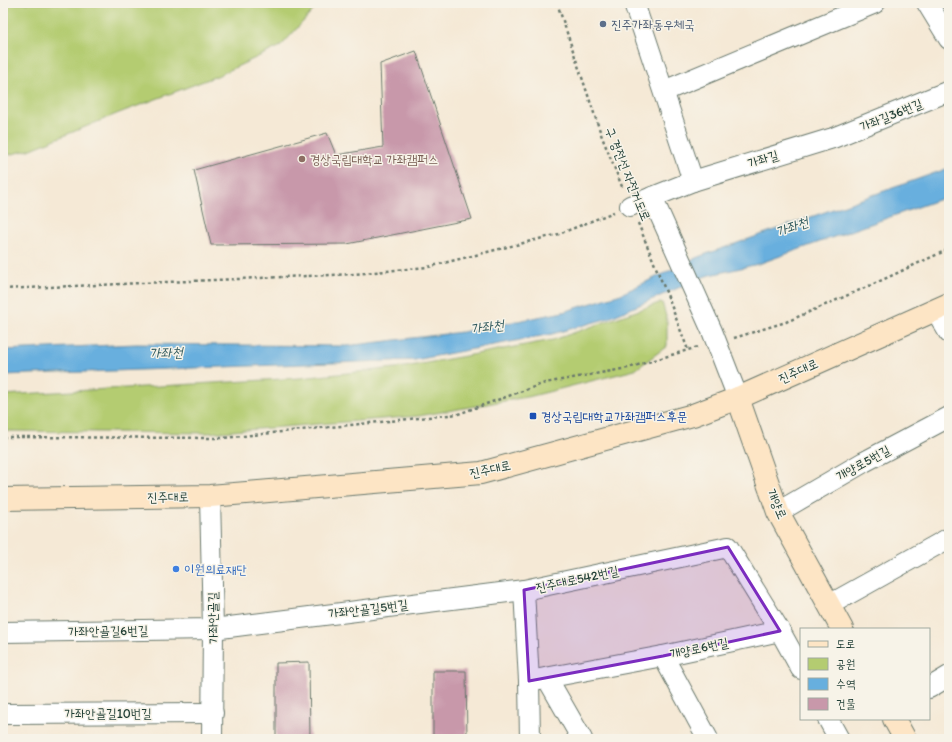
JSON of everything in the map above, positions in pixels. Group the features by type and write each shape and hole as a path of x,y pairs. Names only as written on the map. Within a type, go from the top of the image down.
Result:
{"street":[{"path":"634,3 693,181"},
{"path":"664,91 875,3"},
{"path":"927,3 949,39"},
{"name":"가좌길36번길","path":"833,138 949,92"},
{"name":"가좌길","path":"633,213 652,197 693,181 833,138"},
{"path":"652,197 712,331 738,398"},
{"path":"943,308 949,333"},
{"name":"진주대로","path":"3,499 210,496 481,473 693,415 738,398 943,308"},
{"name":"개양로","path":"738,398 778,512 841,628"},
{"name":"개양로5번길","path":"778,512 864,462 949,417"},
{"name":"가좌안골길","path":"210,496 213,629 212,739"},
{"path":"829,605 949,538"},
{"name":"진주대로542번길","path":"530,739 538,679 524,590 728,547 780,631"},
{"name":"가좌안골길5번길","path":"213,629 524,590"},
{"name":"가좌안골길6번길","path":"3,632 213,629"},
{"path":"780,631 800,667"},
{"name":"개양로6번길","path":"708,739 663,656 780,631"},
{"path":"538,679 663,656"},
{"path":"930,687 949,676"},
{"name":"진주대로542번길","path":"538,679 582,739"},
{"name":"가좌안골길10번길","path":"3,714 213,713"},
{"path":"829,720 839,739"},
{"path":"895,720 905,739"}],"path":[{"name":"구 경전선 자전거도로","path":"557,3 602,137 668,297 688,350"},
{"path":"3,289 346,274 428,267 559,234 633,213"},
{"path":"732,339 786,322 870,286 949,249"},
{"path":"3,437 223,438 458,414 545,383 628,368 703,345"}],"highlighted area":[{"path":"728,547 780,631 663,656 529,681 524,590"}],"green space":[{"path":"3,3 320,3 281,46 217,76 119,113 29,150 3,156"},
{"path":"662,302 667,320 667,346 635,370 532,396 419,416 208,433 3,431 3,395 300,378 405,367 553,340"}],"water":[{"name":"가좌천","path":"949,168 949,196 758,264 706,276 609,318 552,334 415,360 3,375 3,350 136,344 346,346 462,332 563,312 621,294 698,257"}],"building":[{"path":"416,51 472,219 347,244 211,245 194,170 327,133 336,155 383,147 380,64"},
{"path":"309,662 310,739 276,739 276,663"},
{"path":"433,671 466,671 467,739 433,739"}],"place":[{"name":"진주가좌동우체국","path":"603,24"},
{"name":"경상국립대학교 가좌캠퍼스","path":"302,159"},
{"name":"경상국립대학교가좌캠퍼스후문","path":"533,416"},
{"name":"이원의료재단","path":"176,569"}]}
